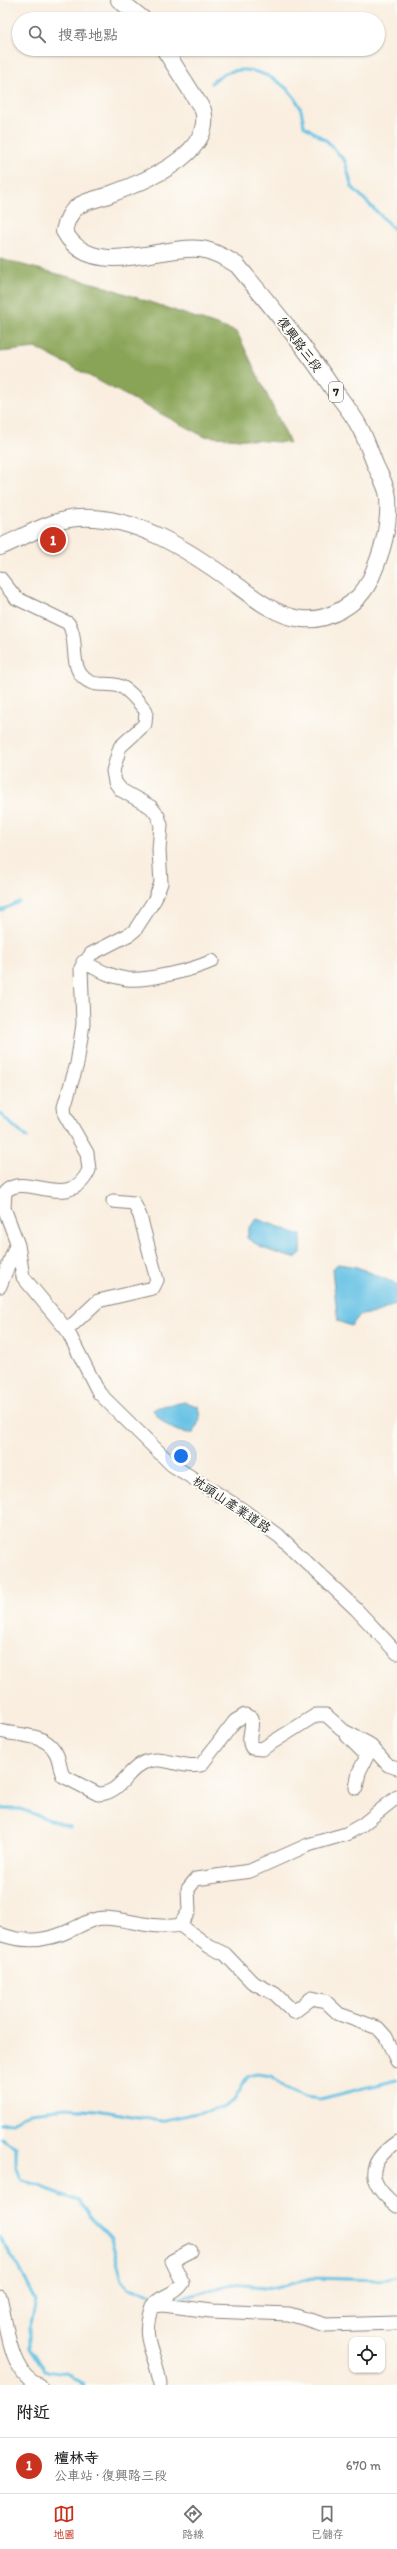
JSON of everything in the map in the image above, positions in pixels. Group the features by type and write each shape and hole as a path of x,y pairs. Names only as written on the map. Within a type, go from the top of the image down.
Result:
{"main road":[{"path":"119,0 134,12"},
{"name":"復興路三段","path":"0,547 52,525 75,518 96,518 120,523 167,541 200,558 261,602 288,617 305,620 322,618 350,604 365,588 381,554 388,526 388,494 359,427 305,347 237,265 222,256 201,249 185,249 124,259 111,257 88,252 74,244 64,231 66,221 77,207 146,181 177,161 203,134 206,121 203,110 168,56"}],"street":[{"path":"0,578 16,598 68,623 73,630 76,661 83,677 94,684 120,686 146,711 145,724 120,747 113,771 115,782 121,790 151,807 158,816 161,825 159,850 161,883 155,899 135,930 91,954 83,962 102,972 127,979 186,971 212,961"},
{"name":"枕頭山產業道路","path":"83,962 80,976 83,1024 77,1064 64,1107 65,1115 87,1153 89,1170 79,1184 66,1190 58,1191 16,1185 9,1187 5,1192 4,1208 17,1243 21,1268 27,1284 67,1330 99,1393 115,1410 172,1465 240,1508 280,1537 351,1604 397,1653"},
{"path":"67,1330 98,1301 153,1288 157,1280 140,1216 134,1203 113,1201"},
{"path":"0,1286 17,1243"},
{"path":"0,1731 40,1739 48,1743 55,1750 63,1776 98,1794 114,1790 136,1768 153,1760 184,1766 201,1765 236,1721 245,1715 251,1718 250,1745 257,1749 262,1749 316,1715 326,1715 367,1756 359,1772 356,1788"},
{"path":"344,1732 369,1744 388,1765 397,1768"},
{"path":"180,1925 189,1911 188,1889 196,1879 250,1871 308,1845 346,1834 362,1825 397,1797"},
{"path":"0,1934 28,1940 43,1940 60,1936 95,1919 105,1918 154,1926 180,1925 210,1947 225,1954 252,1982 275,1994 294,2012 312,1998 318,1998 339,2014 378,2028 386,2037 397,2061"},
{"path":"397,2142 379,2156 373,2170 377,2186 384,2195 397,2206"},
{"path":"160,2385 158,2368 149,2352 147,2341 148,2316 157,2299 179,2289 182,2283 172,2261 191,2251"},
{"path":"0,2297 8,2341 21,2369 40,2385"},
{"path":"152,2306 163,2305 211,2311 289,2314 326,2325 397,2323"}],"green space":[{"path":"0,259 100,285 237,332 290,443 203,436 36,348 0,352"}],"water":[{"path":"257,1219 301,1235 301,1253 295,1258 282,1255 270,1251 247,1238 249,1228"},
{"path":"338,1264 357,1267 397,1284 397,1303 377,1313 360,1315 351,1326 338,1321 332,1269"},
{"path":"184,1402 198,1406 200,1418 194,1433 175,1430 165,1424 153,1410"}],"waterway":[{"path":"211,83 224,74 245,70 267,76 286,88 299,105 302,112 304,126 327,141 345,161 352,187 397,232"},
{"path":"0,911 19,902"},
{"path":"0,1114 27,1138"},
{"path":"0,1809 20,1809 70,1827"},
{"path":"0,2124 12,2122 31,2112 66,2108 97,2110 161,2121 223,2107 235,2099 248,2076 257,2074 272,2076 284,2087 305,2097 320,2099 397,2080"},
{"path":"0,2138 16,2147 16,2166 21,2179 79,2201 90,2217 111,2238 122,2280 129,2288 152,2294"},
{"path":"0,2237 19,2267 36,2301 30,2328 30,2347 45,2370 66,2373 84,2385"},
{"path":"171,2299 175,2300 231,2284 277,2288 312,2278 381,2280 397,2277"}],"place":[{"name":"檀林寺","path":"53,540"}]}
